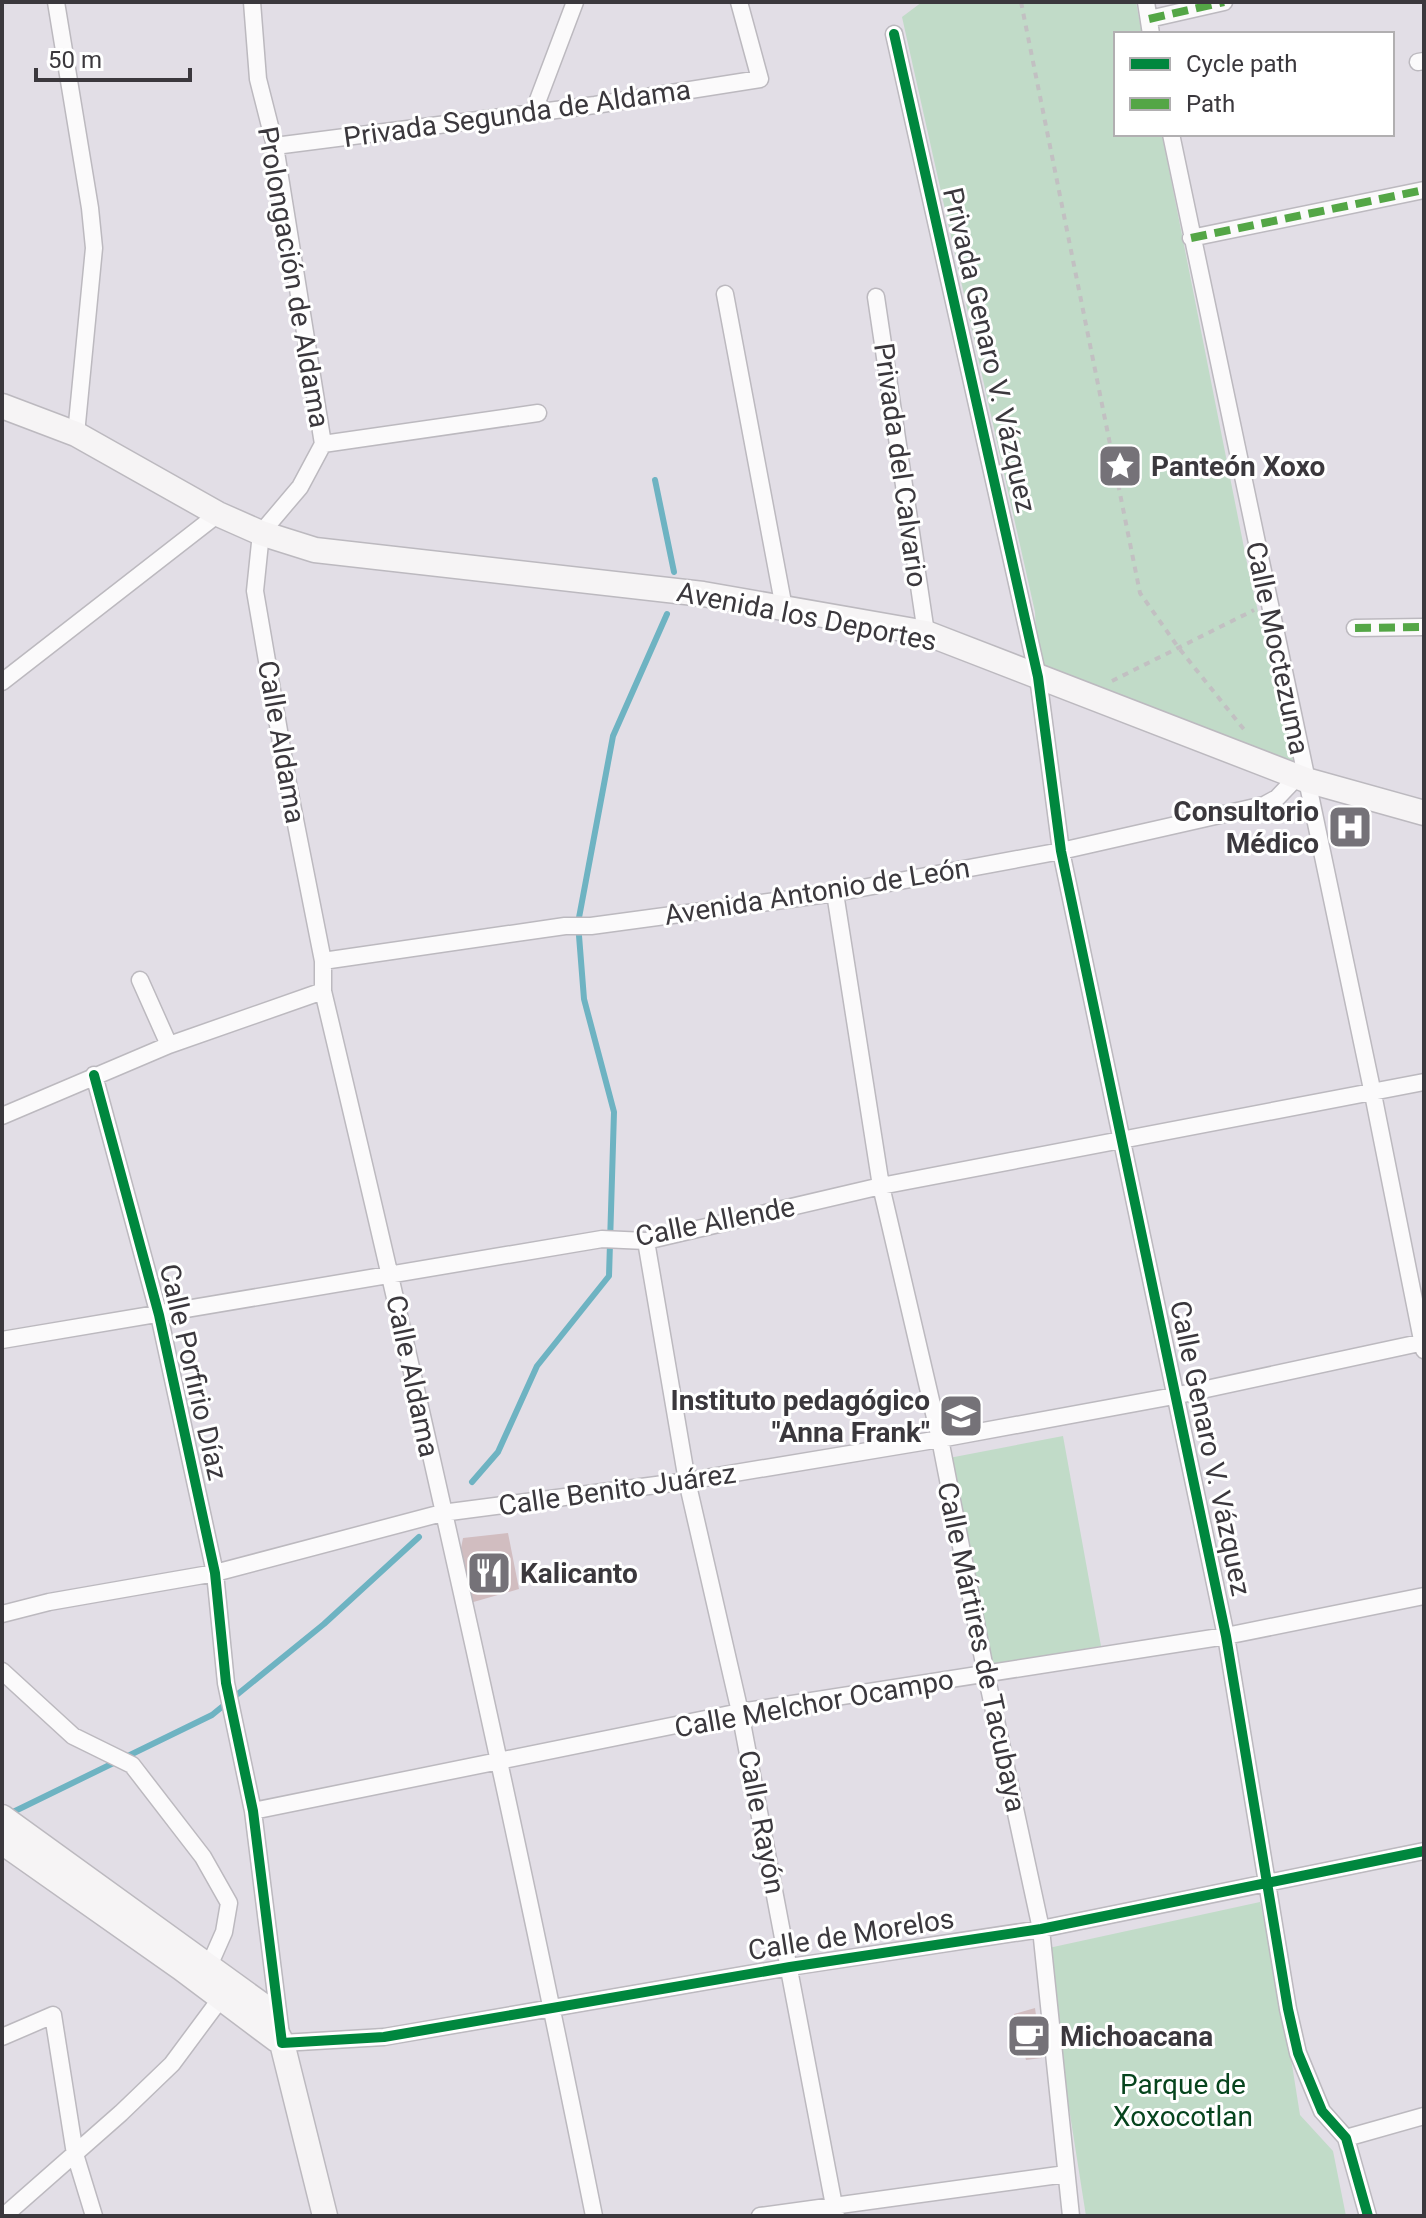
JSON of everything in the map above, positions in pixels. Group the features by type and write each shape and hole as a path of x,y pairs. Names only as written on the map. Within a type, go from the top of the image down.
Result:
{"street":[{"path":"56,2 94,248 76,434"},
{"name":"Prolongación de Aldama","path":"252,2 258,79 275,146 323,444 300,487 261,533"},
{"path":"533,113 575,2"},
{"name":"Privada Segunda de Aldama","path":"275,146 533,113 760,79 739,2"},
{"path":"1146,2 1150,27 1224,2"},
{"name":"Privada Genaro V. Vázquez","path":"894,34 1038,677"},
{"name":"Calle Moctezuma","path":"1171,136 1268,603 1301,779 1373,1094 1423,1345"},
{"path":"1191,238 1424,190"},
{"path":"725,294 784,608"},
{"name":"Privada del Calvario","path":"876,297 926,633"},
{"name":"Avenida los Deportes","path":"2,406 76,434 218,514 261,533 315,550 703,594 926,633 1301,779 1424,813"},
{"path":"323,444 538,413"},
{"path":"2,682 218,514"},
{"name":"Calle Aldama","path":"261,533 255,591 323,961 323,991 391,1274 499,1763 594,2216"},
{"path":"1355,628 1424,627"},
{"name":"Calle Genaro V. Vázquez","path":"1038,677 1061,851 1226,1636 1288,2009 1298,2053 1322,2111 1346,2138 1368,2216"},
{"name":"Avenida Antonio de León","path":"323,961 565,926 591,926 835,893 1061,851 1264,805 1301,779"},
{"name":"Calle Mártires de Tacubaya","path":"835,893 881,1186 940,1439 1041,1929 1071,2216"},
{"path":"140,980 169,1045"},
{"path":"2,1116 169,1045 323,991"},
{"name":"Calle Porfirio Díaz","path":"94,1075 159,1315 215,1573 226,1683 253,1811"},
{"name":"Calle Allende","path":"2,1340 602,1239 646,1241 881,1186 1424,1082"},
{"name":"Calle Rayón","path":"646,1241 687,1481 740,1712 834,2211"},
{"name":"Calle Benito Juárez","path":"2,1614 49,1602 215,1573 442,1513 687,1481 940,1439 1174,1396 1423,1345"},
{"name":"Calle Melchor Ocampo","path":"253,1811 740,1712 1226,1636 1424,1596"},
{"path":"2,1671 73,1736 132,1765 203,1857 229,1903 224,1932 209,1966"},
{"path":"253,1811 282,2043 325,2216"},
{"path":"2,1817 262,2005 282,2043"},
{"path":"2,1842 282,2043"},
{"name":"Calle de Morelos","path":"282,2043 384,2037 790,1967 1041,1929 1424,1851"},
{"path":"4,2216 172,2064 221,1998"},
{"path":"2,2037 53,2015 75,2154 94,2216"},
{"path":"1346,2138 1424,2116"},
{"path":"760,2216 834,2211 1066,2174"}],"path":[{"path":"1021,2 1140,593 1178,647 1274,768"},
{"path":"1085,695 1268,603"}],"green space":[{"path":"922,2 1136,2 1142,32 1114,32 1114,136 1162,136 1249,573 1297,777 1038,677 1035,612 902,17"},
{"path":"1063,1436 1101,1646 990,1666 949,1458"},
{"name":"Parque de Xoxocotlan","path":"1260,1902 1283,2008 1300,2115 1333,2151 1346,2216 1086,2216 1044,1949"}],"building":[{"name":"Kalicanto","path":"508,1533 519,1589 470,1603 459,1558 463,1538"},
{"name":"Michoacana","path":"1035,2008 1042,2058 1026,2060 1014,2014"}],"waterway":[{"path":"655,480 674,572"},
{"path":"472,1482 498,1452 537,1366 609,1276 614,1112 584,999 578,923 613,736 667,614"},
{"path":"13,1812 212,1715 324,1624 419,1537"}],"marked path":[{"path":"1149,19 1224,2"},
{"path":"1191,238 1424,190"},
{"path":"1355,628 1424,627"}],"cycle path":[{"path":"894,34 1038,677 1061,851 1226,1636 1288,2009 1298,2053 1322,2111 1346,2138 1368,2216"},
{"path":"94,1075 159,1315 215,1573 226,1683 253,1811 282,2043 384,2037 790,1967 1041,1929 1424,1851"}],"place":[{"name":"Panteón Xoxo","path":"1120,466"},
{"name":"Consultorio Médico","path":"1350,827"},
{"name":"Instituto pedagógico \"Anna Frank\"","path":"961,1416"},
{"name":"Kalicanto","path":"489,1573"},
{"name":"Michoacana","path":"1029,2036"}]}
